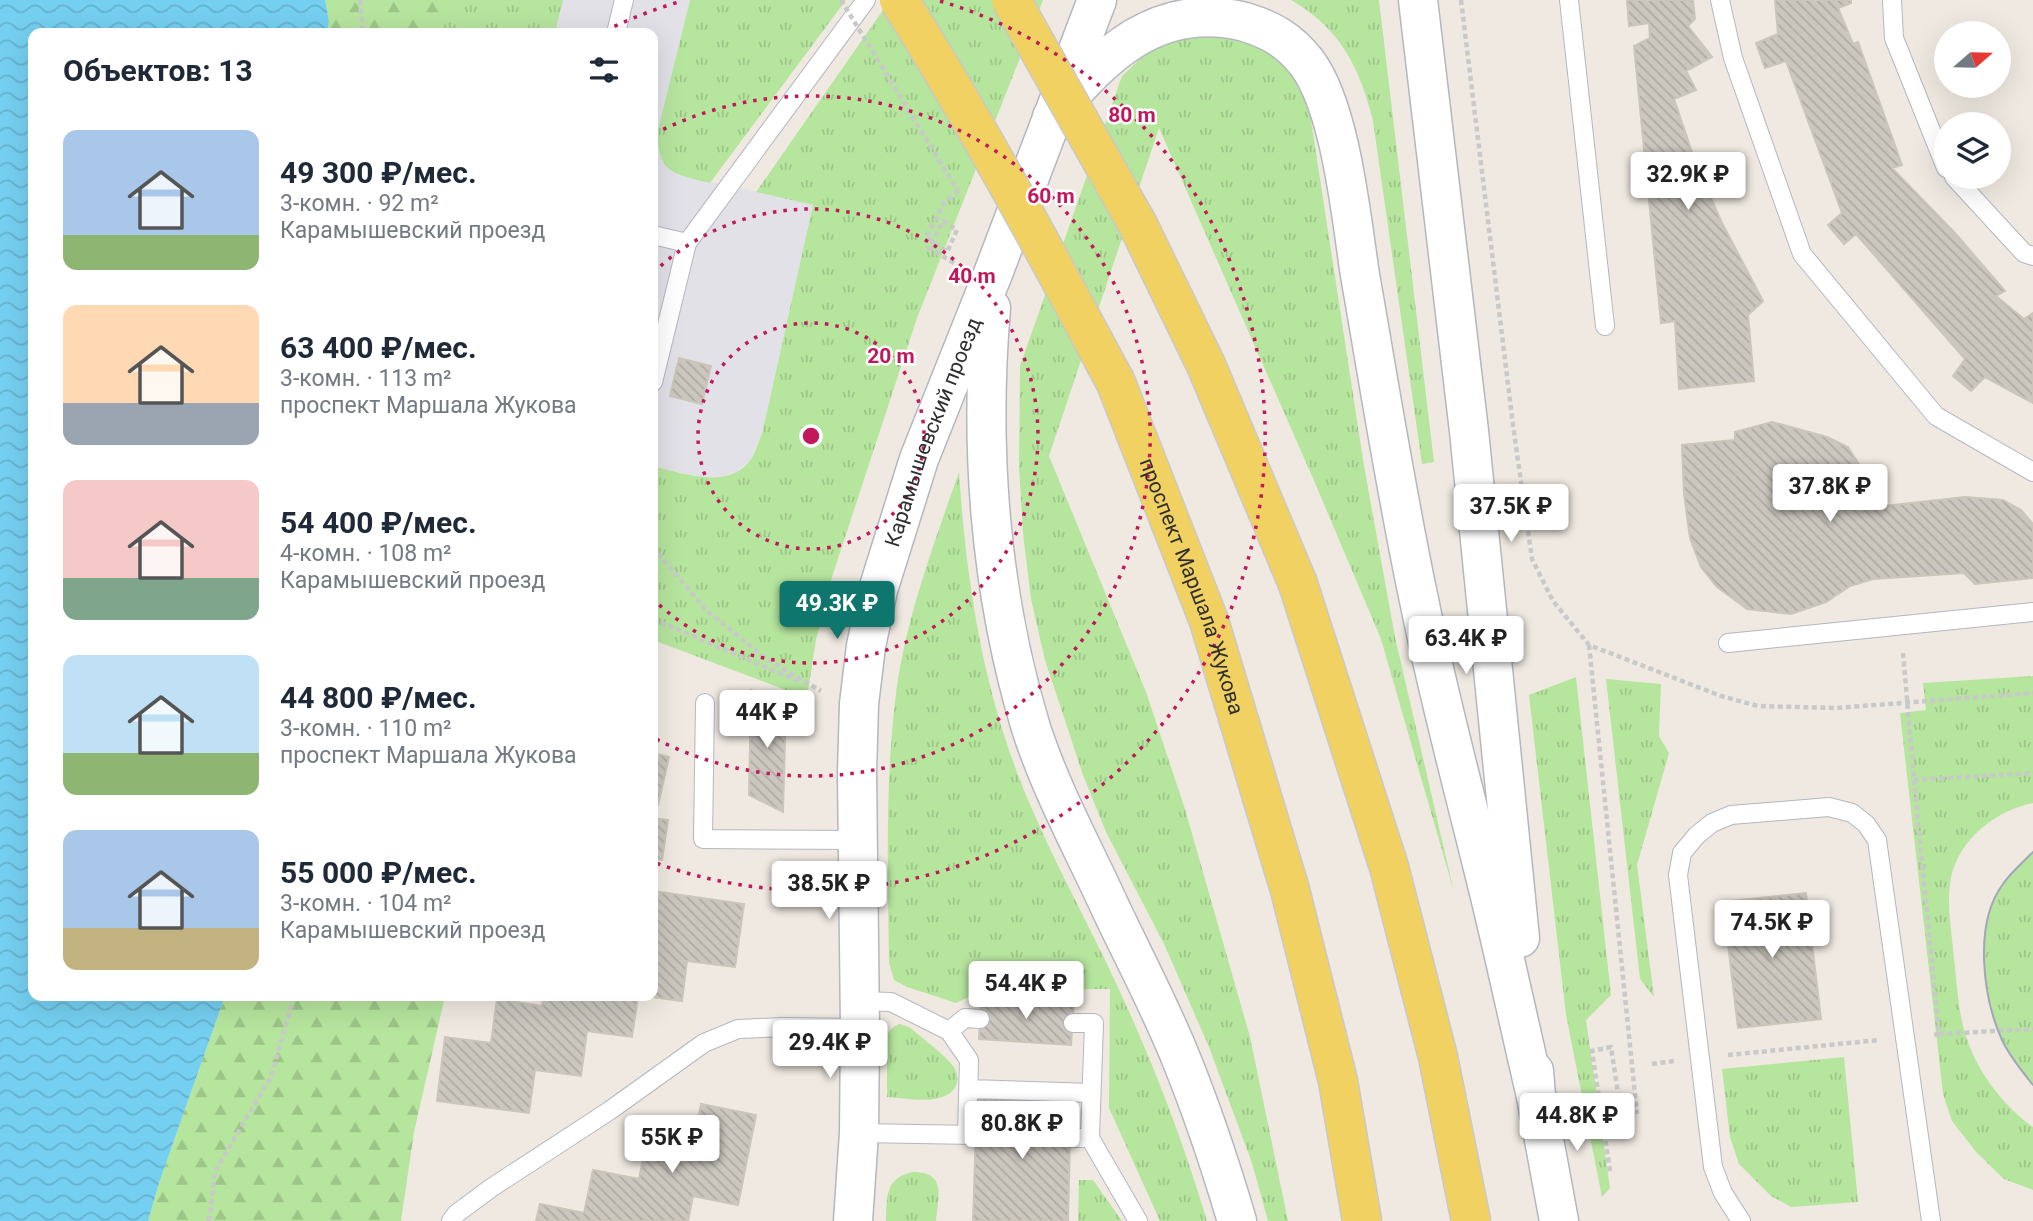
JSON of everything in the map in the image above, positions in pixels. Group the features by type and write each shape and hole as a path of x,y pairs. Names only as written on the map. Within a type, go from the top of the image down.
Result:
{"main road":[{"name":"проспект Маршала Жукова","path":"899,0 930,49 1044,249 1116,383 1209,621 1290,890 1338,1081 1362,1221"},
{"path":"1011,0 1138,225 1206,365 1298,584 1389,867 1438,1057 1471,1221"},
{"name":"Карамышевский проезд","path":"853,1221 859,1133 859,704 866,646 878,590 919,459 1097,0"},
{"path":"1418,0 1483,564 1536,1096"},
{"path":"1052,117 1079,83 1108,55 1146,28 1186,13 1230,16 1275,32 1307,63 1328,102 1342,165 1391,459 1419,600 1536,1096 1559,1221"},
{"path":"994,271 988,368 988,469 1002,605 1015,668 1032,729 1054,787 1181,1060 1237,1221"}],"lane":[{"path":"617,28 624,0"},
{"path":"658,362 687,243 866,0"},
{"path":"1569,0 1605,326"},
{"path":"1720,0 1733,58 1802,254 1936,416 2033,472"},
{"path":"1892,0 1894,38 1934,138"},
{"path":"1965,189 2024,253 2033,256"},
{"path":"658,236 687,243"},
{"path":"1728,643 2033,612"},
{"path":"705,703 703,839 857,840"},
{"path":"1741,1221 1723,1193 1713,1167 1678,875 1682,853 1696,835 1712,823 1731,815 1829,807 1852,813 1867,824 1877,840 1931,1221"},
{"path":"451,1221 456,1214 491,1188 609,1111 704,1043 738,1029 860,1015 891,1002 949,1031 969,1060 971,1135 859,1133"},
{"path":"949,1031 965,1018 980,1018"},
{"path":"1073,1023 1094,1023 1090,1139 1138,1221"},
{"path":"969,1090 1091,1093"},
{"path":"1070,1138 1090,1139"}],"path":[{"path":"360,0 363,28"},
{"path":"841,0 958,191 944,203 926,237 937,245 947,252 957,230 943,221 934,239 929,248 954,264"},
{"path":"1461,0 1532,559 1553,601 1589,645 1721,696 1758,706 1836,708 2033,693"},
{"path":"658,553 706,610 765,658 821,691 658,621"},
{"path":"1900,626 1940,1034"},
{"path":"1589,645 1637,1114"},
{"path":"1913,780 2033,773"},
{"path":"209,1221 215,1171 271,1077 293,1001"},
{"path":"1652,1064 1906,1037 2033,1029"},
{"path":"1611,1171 1592,1051 1611,1047 1624,1133"}],"shaded area":[{"path":"563,0 690,0 658,131 658,28 556,28"},
{"path":"658,131 678,175 813,204 762,434 750,460 736,472 720,477 702,478 658,467"}],"green space":[{"path":"325,0 563,0 556,28 328,28"},
{"path":"325,0 447,0 429,28 328,28"},
{"path":"690,0 846,0 710,183 677,174 670,169 660,155 658,144 658,130"},
{"path":"890,0 1043,0 917,318 832,577 816,640 807,698 658,642 658,467 691,475 718,477 742,469 751,459 762,434 813,205 756,192"},
{"path":"1291,0 1379,0 1434,462 1422,464 1373,121 1368,102 1354,67 1335,37 1323,23"},
{"path":"1191,31 1224,31 1262,47 1290,72 1309,107 1364,466 1395,637 1454,892 1381,639 1159,128 1049,456 1146,692 1185,809 1250,1037 1288,1221 1268,1221 1252,1163 1209,1047 1164,944 1106,832 1083,775 1045,660 1031,599 1023,533 1019,467 1020,366 1122,76 1155,45"},
{"path":"959,472 974,606 987,672 1005,738 1039,825 1136,1027 1174,1123 1207,1221 1160,1221 1109,1108 1110,989 983,990 956,1003 894,980 889,963 888,832 895,702 912,614"},
{"path":"2033,676 2033,803 1992,820 1970,839 1955,864 1949,898 1958,996 1965,1033 1976,1060 1992,1086 2011,1108 2033,1127 2033,1190 2004,1179 1977,1153 1952,1121 1943,1094 1900,713 1926,710 1923,683"},
{"path":"1576,677 1611,995 1586,1020 1610,1188 1602,1197 1566,1015 1529,695"},
{"path":"1606,679 1661,684 1659,736 1669,753 1637,865 1654,997 1640,979"},
{"path":"2033,852 2033,1085 2012,1058 1995,1023 1986,983 1984,940 1994,900 2013,871"},
{"path":"223,1001 444,1001 414,1132 401,1221 148,1221"},
{"path":"899,1024 909,1027 954,1067 957,1083 945,1096 926,1100 887,1097 887,1035"},
{"path":"1844,1057 1858,1202 1791,1207 1771,1196 1739,1164 1730,1137 1722,1069"},
{"path":"913,1172 924,1173 936,1181 939,1195 936,1221 886,1221 889,1189 897,1179"},
{"path":"1079,1180 1093,1180 1122,1221 1078,1221"}],"water":[{"path":"0,0 325,0 328,28 28,28 28,1001 223,1001 148,1221 0,1221"}],"building":[{"path":"1627,0 1693,0 1695,19 1688,26 1712,57 1686,71 1696,90 1674,99 1695,161 1721,221 1763,301 1748,315 1754,381 1679,389 1675,321 1661,323 1634,46 1650,38 1649,23 1629,26"},
{"path":"1775,0 1851,0 1851,3 1838,8 1853,44 1858,42 1902,165 1892,168 1954,232 2005,291 1996,296 2024,319 2033,313 2033,403 1985,377 1971,391 1953,376 1965,359 1856,234 1844,244 1828,225 1842,213 1786,61 1765,68 1756,43 1778,34"},
{"path":"679,358 711,366 702,404 670,396"},
{"path":"1772,422 1827,437 1848,447 1860,466 1875,507 1965,497 2003,500 2021,510 2033,524 2033,578 1975,584 1964,573 1873,579 1850,586 1826,602 1791,614 1747,609 1717,587 1701,567 1690,538 1684,494 1682,445 1735,440 1735,432"},
{"path":"751,690 786,703 783,812 749,795"},
{"path":"658,754 669,757 658,805"},
{"path":"658,819 668,820 662,860 658,860"},
{"path":"658,892 744,904 735,967 687,961 682,1001 658,998"},
{"path":"1806,893 1821,1019 1738,1028 1723,902"},
{"path":"981,998 1074,1003 1071,1045 979,1039"},
{"path":"497,1001 542,1006 542,1001 637,1001 632,1037 587,1031 581,1076 535,1070 529,1113 437,1101 445,1037 491,1043"},
{"path":"977,1099 1071,1102 1068,1221 973,1221"},
{"path":"701,1104 756,1115 738,1205 693,1196 688,1221 536,1221 540,1204 584,1213 593,1170 639,1179 647,1137 693,1146"}],"tram line":[{"path":"2033,852 2013,871 1994,900 1984,940 1986,983 1995,1023 2012,1058 2033,1085"}]}
